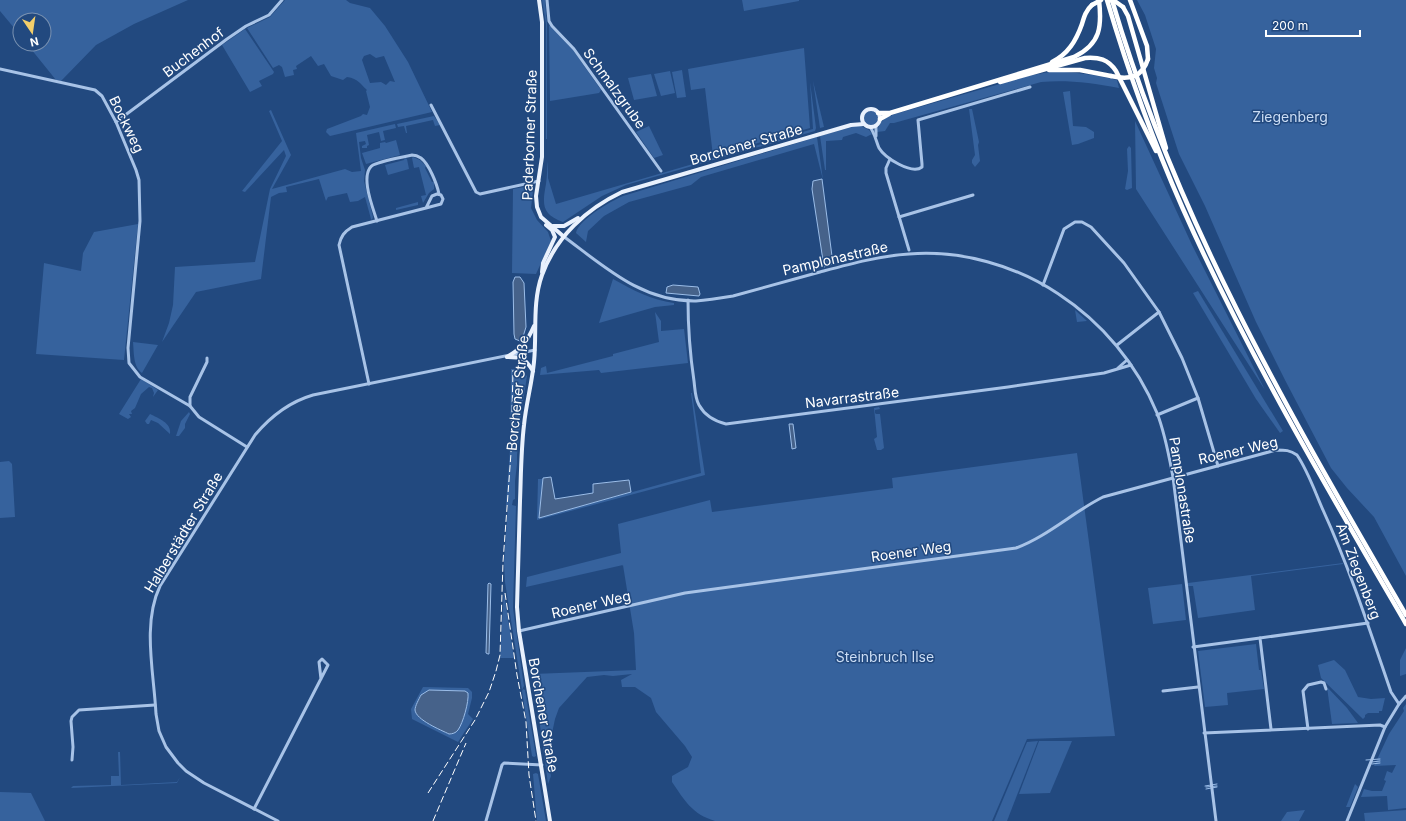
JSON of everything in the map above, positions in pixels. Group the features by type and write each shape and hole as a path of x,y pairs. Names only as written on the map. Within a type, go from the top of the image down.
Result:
{"highway":[{"path":"880,119 890,113 971,89 996,84 1037,70 1074,57 1087,49 1093,43 1100,30 1100,0 1092,5 1086,13 1077,38 1068,51 1056,60 1037,70"},
{"path":"1107,0 1134,87 1160,156 1216,281 1261,369 1313,463 1406,624"},
{"path":"1111,0 1123,7 1128,16 1161,133 1170,159 1170,165"},
{"path":"1111,0 1134,71 1170,165 1207,249 1300,431 1406,615"},
{"path":"1037,70 1080,70 1126,78 1138,75 1145,68 1148,59 1147,46 1130,0"},
{"path":"1037,70 1085,58 1100,58 1108,61 1116,71 1153,146 1160,156"},
{"path":"878,113 890,113"}],"main road":[{"name":"Paderborner Straße","path":"539,0 542,30 542,157 536,196 537,207 541,217 563,236"},
{"path":"868,110 874,110 878,113 880,119 876,126 870,127 864,124 862,118 864,113 868,110"},
{"name":"Borchener Straße","path":"851,125 862,118"},
{"name":"Borchener Straße","path":"550,821 519,631 517,607 524,424 533,372 535,350 535,310 542,274 563,236 584,215 604,200 622,192 851,125 864,124"},
{"path":"553,226 564,226 584,215"},
{"path":"541,217 552,230 555,237 543,263 542,274"},
{"path":"507,357 523,346 535,324"},
{"path":"507,357 520,357 526,360 533,372"}],"street":[{"name":"Buchenhof","path":"116,122 177,78 227,39 246,26 269,15 282,0"},
{"name":"Schmalzgrube","path":"547,0 548,21 574,49 661,171"},
{"name":"Bockweg","path":"0,69 95,90 102,96 116,122 139,180 140,221 128,348 129,363 140,377 190,406"},
{"path":"870,127 879,147 890,159 913,170 921,168 922,164 918,120 1030,87"},
{"path":"431,105 476,192 480,194 539,181"},
{"path":"876,126 876,138"},
{"path":"369,384 339,245 341,236 345,231 352,227 377,221 441,204 442,198 439,194 438,188 426,163 418,156 412,155 375,164 369,170 366,180 377,221"},
{"path":"890,159 886,168 909,250"},
{"path":"426,208 432,196 439,194"},
{"path":"899,217 973,195"},
{"path":"1044,285 1063,231 1066,227 1071,224 1082,222 1091,227 1124,263 1159,312 1182,358 1198,398 1218,466"},
{"name":"Pamplonastraße","path":"563,236 620,279 636,287 661,296 688,300 733,296 865,260 913,254 945,255 986,262 1009,269 1044,285 1082,311 1117,345 1131,365 1144,386 1157,415 1165,439 1173,477 1193,647 1216,821"},
{"name":"Navarrastraße","path":"688,300 688,332 697,400 703,411 710,418 726,424 1106,373 1131,365"},
{"path":"1117,345 1159,312"},
{"name":"Halberstädter Straße","path":"278,821 198,780 182,768 166,747 156,719 151,628 151,618 156,595 165,577 255,435 278,411 294,402 313,395 507,357 535,350"},
{"path":"207,358 208,362 190,397 190,406 198,416 247,447"},
{"name":"Navarrastraße","path":"1118,368 1127,360"},
{"path":"1157,415 1198,398"},
{"name":"Roener Weg","path":"519,631 685,593 1016,548 1038,538 1103,497 1276,450 1292,451"},
{"name":"Am Ziegenberg","path":"1292,451 1301,460 1333,532 1368,623 1391,692 1399,704"},
{"path":"1193,647 1368,623"},
{"path":"1260,638 1271,729"},
{"path":"254,809 321,679 328,665 322,659 319,662 321,679"},
{"path":"1308,729 1303,691 1308,685 1321,682 1324,683 1326,689"},
{"path":"1163,691 1198,687"},
{"path":"1347,821 1385,727 1399,704 1406,696"},
{"path":"72,760 73,747 71,721 72,717 79,710 155,705"},
{"path":"1204,733 1380,725 1385,727"},
{"path":"486,821 502,765 504,763 542,765"}],"green space":[{"path":"0,0 188,0 134,24 96,45 61,81 56,80 33,52 52,52 52,12 12,12 12,25 0,11"},
{"path":"285,0 346,0 350,3 370,8 385,26 408,62 432,112 330,136 326,132 327,129 363,114 367,115 370,107 367,90 354,79 347,77 343,80 331,76 324,64 318,66 311,56 296,66 297,69 293,70 294,75 285,77 282,67 279,65 273,68 247,28 270,17","holes":["370,54 376,58 384,56 395,82 390,81 386,85 381,82 370,83 362,60 364,56"]},
{"path":"542,0 545,0 547,24 547,139 546,24"},
{"path":"742,0 799,0 799,1 744,11"},
{"name":"Ziegenberg","path":"1137,0 1406,0 1406,576 1374,517 1331,468 1256,322 1205,206 1179,154 1156,83 1157,78 1154,68 1156,49 1145,15"},
{"path":"549,25 573,50 601,90 599,93 550,101"},
{"path":"245,29 274,72 273,74 259,81 262,86 250,92 222,45"},
{"path":"804,48 810,128 713,156 705,88 691,90 688,69"},
{"path":"682,70 686,97 677,98 672,72"},
{"path":"670,71 675,93 661,96 654,74"},
{"path":"1049,72 1067,72 1100,76 1117,80 1119,88 1080,82 1041,82 890,123 885,131 877,132 879,125 883,120 895,114 1028,76"},
{"path":"651,74 657,96 634,100 628,78"},
{"path":"813,81 824,127 820,128"},
{"path":"810,82 816,128 815,131 626,185 602,196 563,222 551,216 545,208 544,198 548,161 548,178 556,204 813,129"},
{"path":"1070,91 1073,126 1086,127 1094,132 1094,138 1072,145 1063,92"},
{"path":"969,109 972,109 979,142 980,161 975,167 972,163 975,155"},
{"path":"271,110 291,155 272,189 345,169 352,172 361,171 356,133 395,124 396,128 383,131 385,140 381,141 379,132 367,135 369,145 367,148 362,148 362,146 366,144 365,141 359,142 361,158 365,170 364,181 373,217 372,220 365,197 358,201 350,202 347,193 328,197 326,201 319,179 286,187 287,192 279,193 271,197 261,279 196,292 162,342 169,323 173,305 175,267 255,262 270,189 286,156 284,150 245,192 242,191 282,141 269,111"},
{"path":"871,111 876,113 878,118 876,123 871,125 866,123 864,118 866,113"},
{"path":"434,116 440,125 435,126 433,120 406,126 407,133 404,126 398,127 397,124"},
{"path":"1135,121 1192,245 1265,390 1136,189"},
{"path":"859,125 869,130 872,134 866,137 856,133 843,137 842,140 826,141 825,170 820,136"},
{"path":"649,126 663,155 654,158 636,132"},
{"path":"817,137 823,180 814,144 701,177 691,185 629,202 604,216 588,231 586,242 576,233 582,222 603,206 623,196"},
{"path":"396,140 400,155 366,164 362,153 380,148 380,143"},
{"path":"1129,146 1131,148 1132,188 1127,190 1125,189 1128,171 1127,149"},
{"path":"413,157 420,160 426,166 425,168 432,182 434,182 434,189 429,193 423,203 421,196 426,195 419,167 414,168"},
{"path":"405,158 407,159 409,169 388,175 385,165 404,160"},
{"path":"530,186 533,191 531,208 537,220 548,232 551,241 536,274 512,273 513,189"},
{"path":"418,202 418,205 396,210 396,208"},
{"path":"138,224 124,360 36,354 44,263 81,271 83,253 94,232"},
{"path":"613,279 642,294 658,300 674,303 674,305 655,307 599,323"},
{"path":"1198,291 1283,431 1280,433 1256,399 1193,293"},
{"path":"1075,310 1087,321 1077,322"},
{"path":"655,312 661,321 661,331 684,329 688,363 601,373 599,370 540,375 541,368 546,366 547,373 613,356 613,354 659,342"},
{"path":"133,342 158,345 142,373 135,363"},
{"path":"511,369 520,369 527,376 517,455 515,499 513,500 512,505 516,506 513,608 524,686 522,690 505,582 504,562 508,506 506,505 510,450"},
{"path":"141,379 158,390 153,397 154,393 152,388 149,387 141,394 135,408 131,411 132,414 129,414 131,417 128,419 119,414"},
{"path":"691,393 705,475 537,520 538,479 543,479 539,518 701,473"},
{"path":"879,407 880,409 875,410 875,413 880,414 884,448 877,450 874,439 877,437 874,408"},
{"path":"189,412 190,414 185,424 185,428 179,436 176,436 181,421"},
{"path":"150,414 167,424 170,434 158,423 151,420 149,424 147,424 145,421"},
{"name":"Steinbruch Ilse","path":"1077,453 1115,736 1027,739 992,821 715,821 700,815 695,811 685,801 672,782 672,776 688,767 692,757 685,746 656,712 651,698 635,687 622,687 621,680 632,674 613,676 604,675 587,677 559,708 555,719 547,757 551,776 548,784 533,674 636,670 634,633 623,565 526,587 527,577 621,553 618,524 710,500 712,512 893,488 892,478"},
{"path":"9,461 12,464 15,517 0,518 0,462"},
{"path":"1343,563 1251,576 1255,610 1198,618 1193,586 1188,586 1188,583"},
{"path":"1182,584 1186,620 1153,624 1148,588"},
{"path":"504,590 505,599 514,658 500,658"},
{"path":"1256,644 1259,670 1261,670 1264,689 1227,693 1228,705 1205,707 1198,651"},
{"path":"1406,648 1406,674 1400,676 1400,660"},
{"path":"1334,660 1345,670 1358,697 1371,699 1385,698 1382,711 1379,711 1379,713 1368,713 1363,719 1321,678 1318,665"},
{"path":"423,687 468,688 472,692 468,714 473,719 458,742 412,719 411,709"},
{"path":"1327,687 1347,708 1358,723 1332,724"},
{"path":"523,689 525,690 536,756 534,757 532,756 522,691"},
{"path":"1406,704 1406,808 1388,810 1387,796 1361,797 1364,789 1382,791 1386,781 1384,780 1387,771 1392,773 1396,765 1374,766 1389,734 1404,711 1403,708"},
{"path":"1038,741 1007,821 994,821 1027,742"},
{"path":"1039,741 1072,741 1050,793 1019,794"},
{"path":"118,752 120,752 121,785 177,782 180,777 177,783 71,788 73,786 111,785 111,776 119,776"},
{"path":"533,774 538,774 546,821 537,821"},
{"path":"1355,784 1358,787 1350,807 1346,807"},
{"path":"0,792 31,793 45,821 0,821"},
{"path":"1305,810 1299,821 1281,821 1287,812"},
{"path":"1406,810 1406,821 1365,821 1364,813"}],"shaded area":[{"path":"822,179 833,264 824,267 812,189 813,181"},
{"path":"515,277 520,277 524,283 526,327 522,340 520,341 515,339 514,334 513,282"},
{"path":"673,285 698,287 700,294 699,296 666,293 667,287"},
{"path":"789,424 793,424 796,448 792,449"},
{"path":"551,477 555,499 593,493 593,484 629,480 631,492 539,518 543,478"},
{"path":"489,583 491,584 488,654 486,653"},
{"path":"429,690 465,691 468,693 468,702 462,723 458,730 453,734 449,734 429,724 416,714 415,708 417,702 421,695"}],"waterway":[{"path":"1366,760 1380,759"},
{"path":"1372,762 1380,761"},
{"path":"1372,764 1380,763"},
{"path":"1205,786 1217,784"},
{"path":"1206,787 1217,786"},
{"path":"1206,789 1217,787"}],"railway":[{"path":"428,793 475,720 489,692 500,655 503,562 511,453 513,370"},
{"path":"505,593 517,675 526,722 529,775 536,821"},
{"path":"433,821 466,743"}]}
